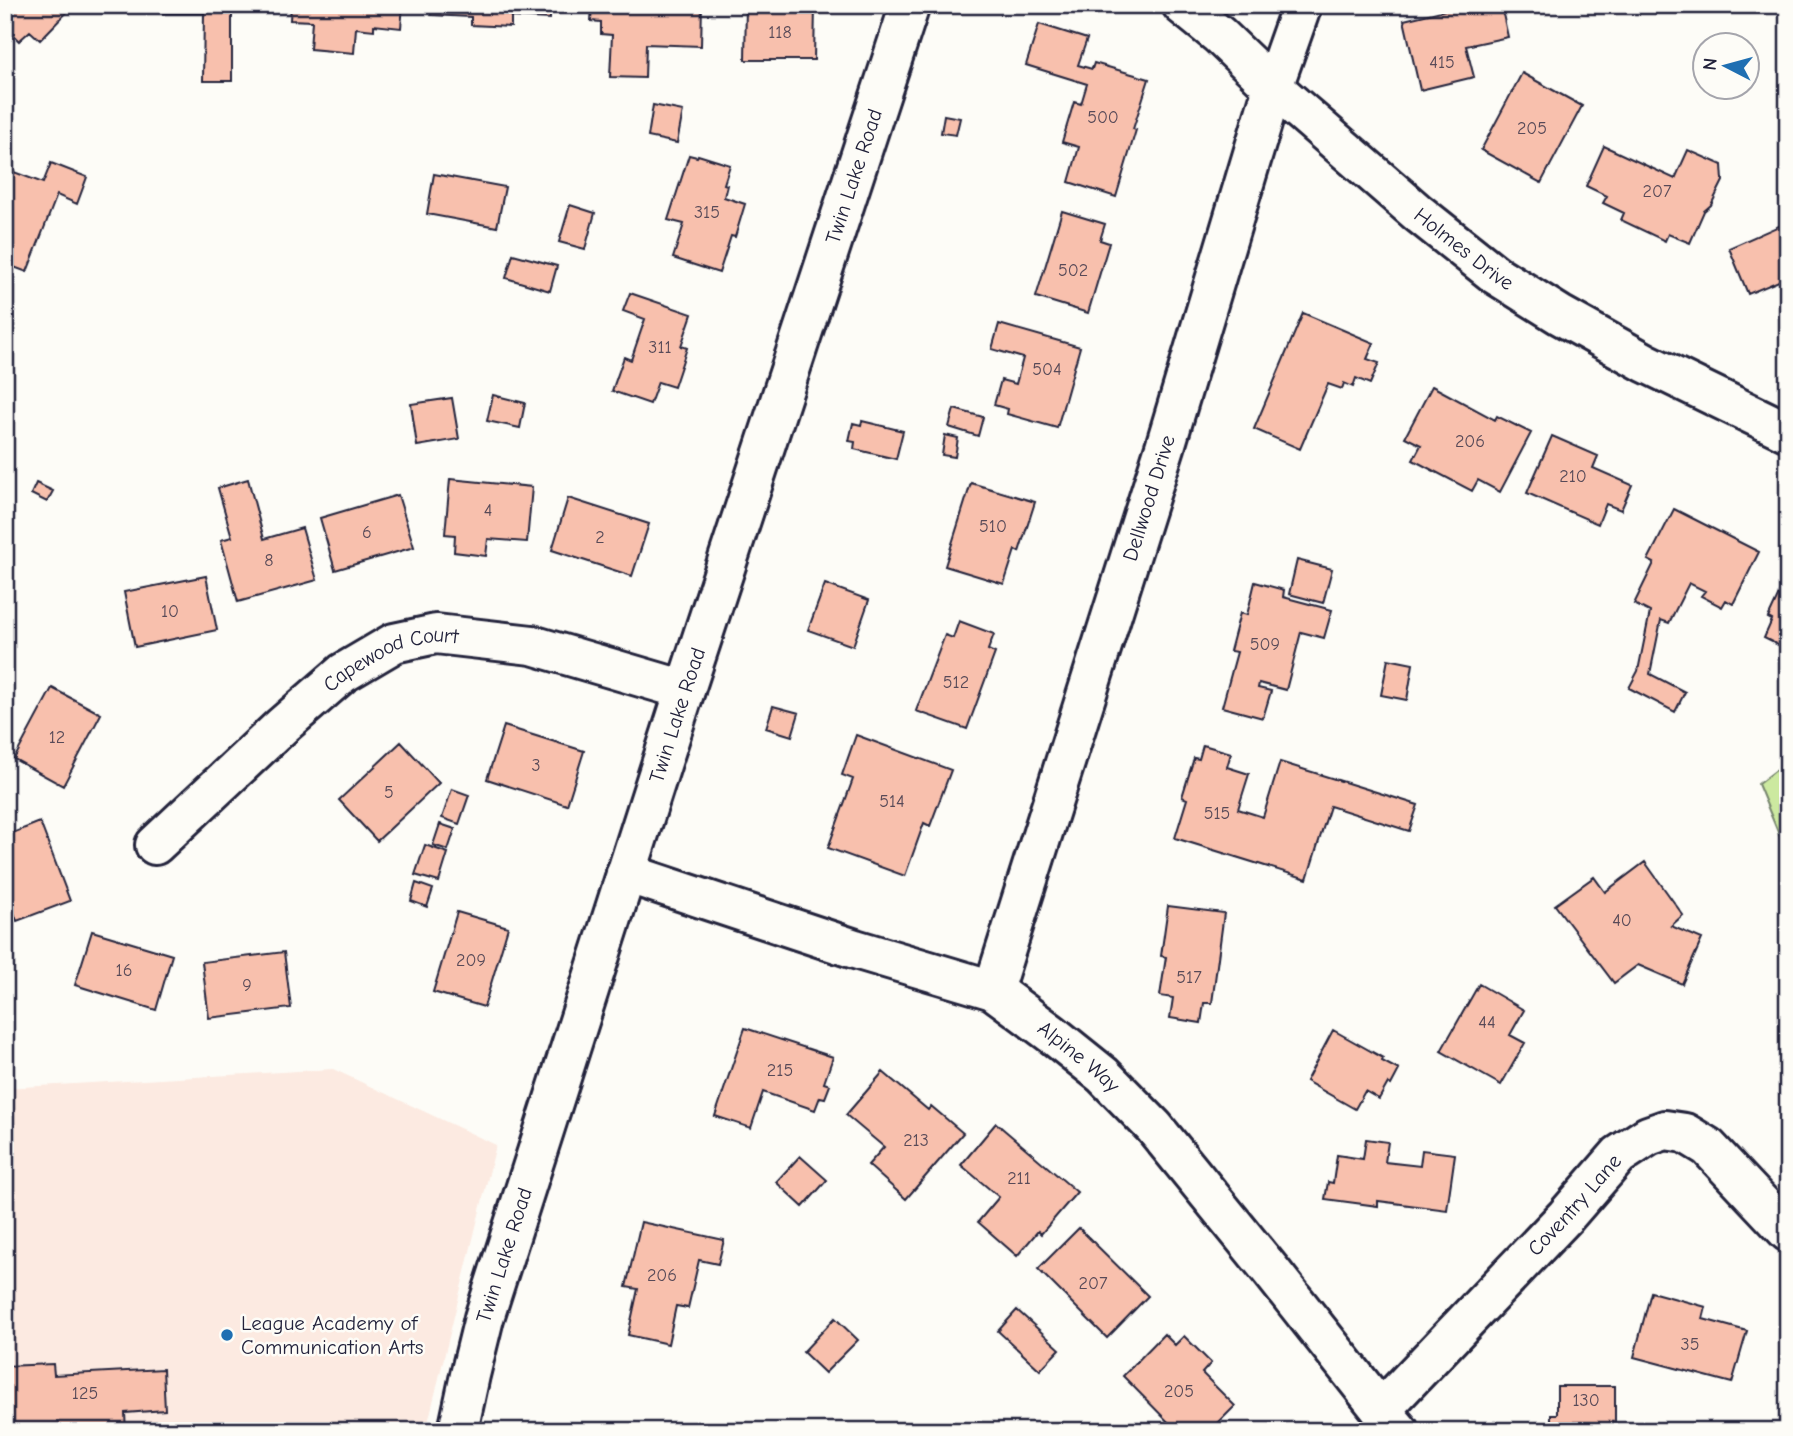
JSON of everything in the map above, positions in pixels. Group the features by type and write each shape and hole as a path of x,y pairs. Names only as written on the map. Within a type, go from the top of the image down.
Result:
{"street":[{"name":"Twin Lake Road","path":"458,1431 484,1318 685,690 910,5"},
{"name":"Holmes Drive","path":"1182,5 1418,212 1496,275 1560,316 1646,363 1788,432"},
{"name":"Dellwood Drive","path":"993,990 1165,447 1273,87 1302,5"},
{"name":"Capewood Court","path":"155,845 343,673 394,643 436,634 532,645 685,690"},
{"name":"Alpine Way","path":"626,873 855,949 993,990 1103,1075 1154,1127 1390,1421"},
{"name":"Coventry Lane","path":"1390,1421 1619,1155 1648,1136 1665,1130 1685,1133 1708,1147 1788,1232"}],"shaded area":[{"name":"League Academy of Communication Arts","path":"333,1069 496,1145 426,1431 5,1431 5,1088"}],"green space":[{"path":"1788,761 1788,856 1758,784"}],"building":[{"path":"18,5 74,5 40,40 30,31 19,41 5,27 5,18"},
{"path":"163,5 232,5 232,81 203,81 204,13 163,13"},
{"path":"291,5 403,5 401,28 374,25 374,30 356,28 354,53 310,49 312,21 290,20"},
{"path":"432,5 550,5 550,19 511,17 511,27 471,25 471,17 431,15"},
{"path":"592,5 702,5 701,46 646,44 645,78 610,77 612,35 601,34 601,22 591,21"},
{"path":"746,5 815,5 814,60 745,60"},
{"path":"1466,5 1501,5 1508,37 1466,46 1474,77 1420,90 1404,20"},
{"path":"1039,24 1087,39 1078,65 1092,69 1094,63 1149,79 1116,197 1069,182 1079,147 1062,142 1074,102 1081,104 1087,84 1026,65"},
{"path":"1522,73 1582,106 1541,183 1481,150"},
{"path":"653,105 683,111 677,143 648,137"},
{"path":"944,115 960,118 956,135 941,133"},
{"path":"1604,146 1675,179 1688,150 1722,165 1723,181 1711,205 1704,211 1690,243 1668,234 1665,241 1621,220 1624,213 1603,203 1607,196 1586,186"},
{"path":"689,155 698,155 730,165 724,184 727,185 724,197 745,204 735,237 731,236 719,273 673,258 684,224 668,220"},
{"path":"51,163 87,177 77,204 57,195 27,272 6,264 5,267 5,184 9,185 14,172 43,183"},
{"path":"434,174 505,187 497,227 427,214"},
{"path":"570,205 595,213 585,249 559,242"},
{"path":"1062,211 1105,224 1100,240 1109,243 1088,313 1036,297"},
{"path":"1788,222 1788,281 1786,278 1748,294 1729,248"},
{"path":"513,254 557,266 550,291 506,278"},
{"path":"630,293 692,314 681,346 687,348 674,387 658,382 650,404 612,391 624,357 631,360 645,319 623,311"},
{"path":"1303,313 1374,343 1367,359 1379,363 1370,384 1356,378 1353,387 1344,383 1342,389 1328,384 1300,449 1254,429"},
{"path":"999,324 1080,347 1057,428 1007,414 1008,409 994,405 1001,380 1016,384 1023,358 992,349"},
{"path":"1432,386 1495,420 1497,416 1531,433 1500,492 1478,480 1472,491 1413,460 1421,445 1405,437"},
{"path":"493,395 525,403 520,428 487,421"},
{"path":"452,398 459,439 417,446 411,404"},
{"path":"954,409 983,417 978,436 949,427"},
{"path":"862,421 903,431 896,459 854,449 855,442 849,441 853,423 861,425"},
{"path":"945,435 958,438 955,457 942,455"},
{"path":"1552,436 1598,456 1593,468 1632,485 1621,510 1606,504 1598,524 1527,493"},
{"path":"248,479 264,539 302,528 317,580 238,602 221,540 232,537 218,488"},
{"path":"450,479 532,487 527,542 488,539 486,556 454,552 455,535 445,534"},
{"path":"36,483 53,491 47,502 31,494"},
{"path":"971,483 1035,502 1019,552 1015,550 1004,584 945,566"},
{"path":"398,495 414,547 335,570 320,518"},
{"path":"568,498 649,524 632,576 552,550"},
{"path":"1674,509 1759,552 1733,604 1726,600 1722,607 1701,596 1705,591 1689,583 1669,623 1661,620 1650,674 1685,692 1675,712 1629,688 1638,671 1650,612 1634,604 1654,563 1648,560"},
{"path":"1297,560 1332,569 1323,603 1289,594"},
{"path":"206,576 217,630 135,647 124,592"},
{"path":"1787,577 1788,650 1764,638 1772,620 1768,618"},
{"path":"1255,582 1284,590 1283,597 1332,610 1324,638 1301,632 1286,690 1259,683 1258,688 1271,691 1263,718 1222,707 1237,652 1230,651 1240,613 1247,615"},
{"path":"825,584 869,600 853,646 808,630"},
{"path":"959,621 994,634 988,650 995,653 967,729 916,711 945,635 953,638"},
{"path":"1388,659 1413,664 1407,700 1381,695"},
{"path":"52,688 101,714 63,786 14,759"},
{"path":"773,706 799,713 792,736 766,728"},
{"path":"504,726 584,751 567,805 487,779"},
{"path":"856,735 951,770 930,826 924,823 905,876 828,848 853,779 842,775"},
{"path":"401,742 439,783 377,841 339,800"},
{"path":"1203,745 1231,753 1227,767 1249,774 1238,809 1263,817 1280,762 1418,805 1409,831 1330,806 1307,879 1175,838 1187,799 1182,797 1194,758 1199,759"},
{"path":"452,789 469,795 459,824 442,818"},
{"path":"40,822 70,901 17,921 5,889 5,836"},
{"path":"440,824 455,829 448,850 433,845"},
{"path":"425,845 448,853 439,882 415,875"},
{"path":"1645,862 1683,915 1671,926 1702,939 1682,984 1638,965 1614,983 1555,905 1594,877 1605,892"},
{"path":"416,883 433,889 427,907 411,901"},
{"path":"1168,906 1224,913 1212,1003 1204,1003 1201,1023 1170,1018 1173,998 1160,996 1166,957 1161,956"},
{"path":"457,912 508,927 484,1007 433,992"},
{"path":"92,931 172,955 156,1010 75,985"},
{"path":"284,952 291,1008 209,1018 202,962"},
{"path":"1479,984 1524,1010 1510,1035 1525,1043 1501,1085 1441,1051"},
{"path":"745,1028 833,1057 824,1083 830,1085 825,1098 820,1097 815,1110 763,1092 751,1128 715,1116"},
{"path":"1333,1030 1399,1070 1379,1099 1365,1091 1355,1109 1306,1081"},
{"path":"883,1072 928,1110 931,1106 963,1133 906,1199 868,1165 884,1147 846,1115"},
{"path":"996,1123 1077,1192 1041,1234 1038,1231 1017,1256 978,1222 999,1197 961,1165"},
{"path":"1366,1139 1388,1142 1385,1162 1420,1166 1422,1150 1455,1154 1447,1210 1378,1201 1378,1206 1325,1199 1328,1182 1333,1183 1337,1155 1363,1159"},
{"path":"800,1156 827,1180 803,1207 776,1182"},
{"path":"641,1222 724,1240 718,1264 699,1260 688,1308 676,1306 668,1344 628,1335 638,1289 626,1287"},
{"path":"1079,1228 1148,1296 1107,1338 1038,1269"},
{"path":"1651,1292 1706,1307 1703,1319 1747,1331 1732,1383 1634,1357"},
{"path":"1017,1310 1060,1349 1040,1370 998,1331"},
{"path":"835,1318 858,1340 825,1373 803,1352"},
{"path":"1164,1334 1175,1345 1184,1336 1211,1363 1202,1373 1235,1406 1210,1431 1177,1431 1123,1376"},
{"path":"53,1364 54,1375 163,1369 165,1410 125,1413 126,1431 5,1431 5,1366"},
{"path":"1557,1386 1615,1386 1615,1431 1551,1431 1551,1414 1557,1414"}],"place":[{"name":"League Academy of Communication Arts","path":"227,1335"}]}
